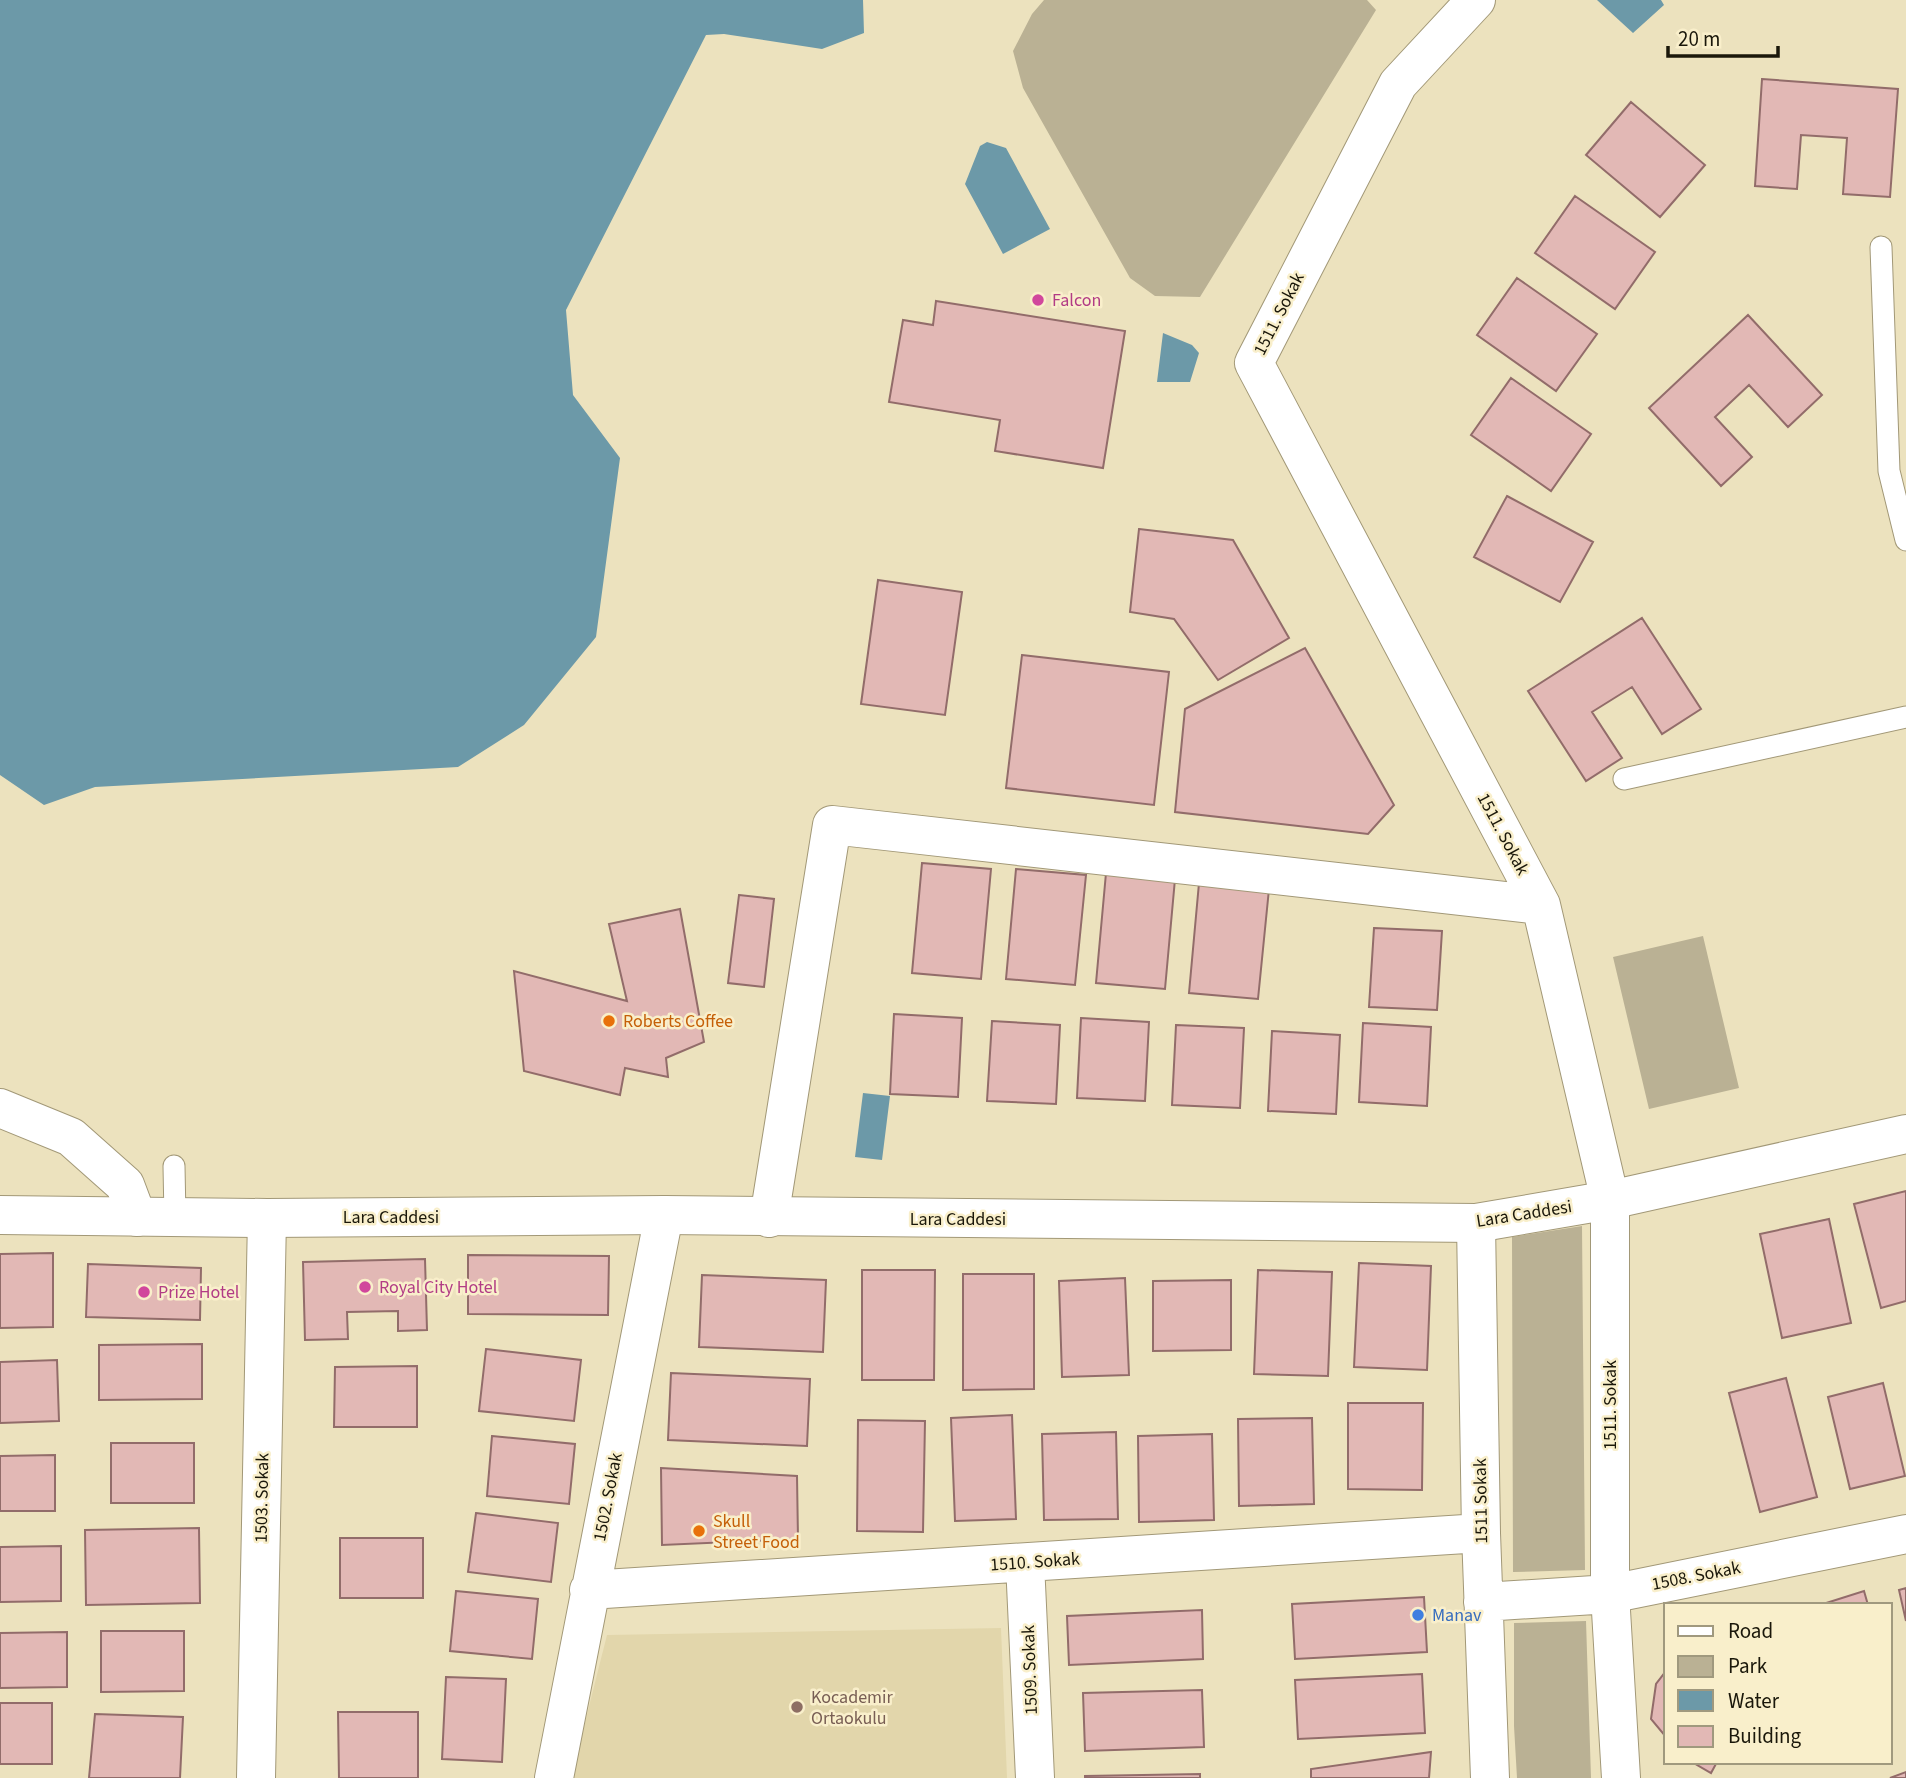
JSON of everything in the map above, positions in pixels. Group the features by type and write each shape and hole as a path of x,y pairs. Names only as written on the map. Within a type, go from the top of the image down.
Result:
{"street":[{"name":"1511. Sokak","path":"1476,0 1398,84 1254,363 1541,905 1610,1200 1610,1594 1621,1778"},
{"path":"769,1218 832,825 1541,905"},
{"path":"0,1108 71,1137 125,1185 137,1217"},
{"name":"Lara Caddesi","path":"0,1215 267,1218 664,1215 1476,1223 1610,1200 1906,1135"},
{"name":"1502. Sokak","path":"554,1778 664,1215"},
{"name":"1503. Sokak","path":"256,1778 267,1218"},
{"name":"1511 Sokak","path":"1476,1223 1481,1533 1490,1778"},
{"name":"1510. Sokak","path":"589,1590 1481,1533"},
{"name":"1508. Sokak","path":"1483,1602 1610,1594 1906,1534"},
{"name":"1509. Sokak","path":"1025,1563 1035,1778"}],"lane":[{"path":"1881,247 1897,430 1889,471 1906,540"},
{"path":"1624,779 1906,717"},
{"path":"174,1166 175,1218"}],"shaded area":[{"name":"Kocademir Ortaokulu","path":"1001,1628 1007,1778 571,1778 607,1635"}],"green space":[{"path":"1044,0 1367,0 1376,10 1200,297 1155,296 1130,278 1023,88 1013,51 1032,14"},
{"path":"1703,936 1739,1088 1649,1109 1613,957"},
{"path":"1582,1226 1585,1570 1513,1572 1512,1237"},
{"path":"1586,1621 1591,1778 1517,1778 1514,1623"}],"water":[{"path":"0,0 863,0 864,33 822,49 724,34 706,35 566,310 573,395 620,458 596,637 524,725 458,767 95,787 44,805 0,775"},
{"path":"1597,0 1661,0 1664,5 1633,33"},
{"path":"987,142 1006,148 1050,229 1003,254 965,184 980,146"},
{"path":"1163,333 1192,345 1199,353 1190,382 1157,382"},
{"path":"863,1093 890,1096 882,1160 855,1157"}],"building":[{"path":"1762,79 1898,89 1890,197 1843,194 1847,138 1801,135 1797,189 1755,186"},
{"path":"1631,102 1705,165 1660,217 1586,155"},
{"path":"1575,196 1655,252 1615,309 1535,253"},
{"path":"1517,278 1597,334 1556,391 1477,335"},
{"path":"936,301 1125,331 1103,468 995,451 1000,420 889,402 903,320 933,325"},
{"path":"1748,315 1822,395 1788,427 1749,385 1715,417 1752,457 1721,486 1649,408"},
{"path":"1511,378 1591,434 1551,491 1471,435"},
{"path":"1507,496 1593,542 1560,602 1474,557"},
{"path":"1139,529 1233,540 1289,638 1218,680 1174,619 1130,612"},
{"path":"878,580 962,592 945,715 861,704"},
{"path":"1642,618 1701,709 1662,734 1632,687 1592,712 1622,758 1586,781 1528,691"},
{"path":"1305,648 1394,805 1368,834 1175,812 1185,709"},
{"path":"1022,655 1169,672 1154,805 1006,788"},
{"path":"922,863 991,869 981,979 912,973"},
{"path":"1016,869 1086,875 1075,985 1006,979"},
{"path":"1106,873 1175,879 1165,989 1096,983"},
{"path":"1199,883 1269,889 1258,999 1189,993"},
{"path":"739,895 774,899 764,987 728,983"},
{"name":"Roberts Coffee","path":"680,909 704,1042 666,1058 668,1077 625,1068 620,1095 524,1071 514,971 627,1001 609,924"},
{"path":"1374,928 1442,931 1437,1010 1369,1007"},
{"path":"894,1014 962,1018 958,1097 890,1094"},
{"path":"1081,1018 1149,1022 1145,1101 1077,1098"},
{"path":"992,1021 1060,1025 1056,1104 987,1101"},
{"path":"1363,1023 1431,1027 1427,1106 1359,1102"},
{"path":"1176,1025 1244,1028 1240,1108 1172,1105"},
{"path":"1272,1031 1340,1035 1336,1114 1268,1111"},
{"path":"1906,1191 1906,1301 1881,1308 1854,1204"},
{"path":"1829,1219 1851,1323 1782,1338 1760,1234"},
{"path":"53,1253 53,1327 0,1328 0,1254"},
{"path":"468,1255 609,1256 608,1315 468,1314"},
{"name":"Royal City Hotel","path":"425,1259 427,1330 398,1331 398,1311 347,1312 348,1339 305,1340 303,1262"},
{"path":"1359,1263 1431,1266 1427,1370 1354,1367"},
{"name":"Prize Hotel","path":"88,1264 201,1268 200,1320 86,1317"},
{"path":"862,1270 935,1270 934,1380 862,1380"},
{"path":"1258,1270 1332,1272 1328,1376 1254,1374"},
{"path":"963,1274 1034,1274 1034,1389 963,1390"},
{"path":"702,1275 826,1280 823,1352 699,1347"},
{"path":"1125,1278 1129,1375 1062,1377 1059,1281"},
{"path":"1231,1280 1231,1350 1153,1351 1153,1281"},
{"path":"202,1344 202,1399 99,1400 99,1345"},
{"path":"486,1349 581,1360 574,1421 479,1411"},
{"path":"57,1360 59,1421 0,1423 0,1362"},
{"path":"417,1366 417,1427 334,1427 335,1367"},
{"path":"671,1373 810,1379 807,1446 668,1440"},
{"path":"1786,1378 1817,1497 1760,1512 1729,1393"},
{"path":"1883,1383 1905,1476 1850,1489 1828,1397"},
{"path":"1348,1403 1423,1403 1422,1490 1348,1489"},
{"path":"1012,1415 1016,1519 955,1521 951,1418"},
{"path":"1312,1418 1314,1504 1239,1506 1238,1419"},
{"path":"858,1420 925,1421 923,1532 857,1531"},
{"path":"1116,1432 1118,1519 1044,1520 1042,1434"},
{"path":"1212,1434 1214,1520 1139,1522 1138,1436"},
{"path":"492,1436 575,1444 569,1504 487,1496"},
{"path":"111,1443 194,1443 194,1503 111,1503"},
{"path":"55,1455 55,1511 0,1511 0,1456"},
{"path":"661,1468 797,1476 798,1539 662,1545"},
{"path":"476,1513 558,1523 551,1582 468,1572"},
{"path":"199,1528 200,1603 86,1605 85,1530"},
{"path":"340,1538 423,1538 423,1598 340,1598"},
{"path":"61,1546 61,1601 0,1602 0,1547"},
{"path":"1906,1588 1906,1621 1899,1590"},
{"path":"456,1591 538,1599 532,1659 450,1651"},
{"path":"1864,1591 1867,1603 1826,1603"},
{"path":"1424,1597 1427,1652 1295,1659 1292,1604"},
{"path":"1202,1610 1203,1659 1069,1665 1067,1616"},
{"path":"101,1631 184,1631 184,1691 101,1692"},
{"path":"67,1632 67,1687 0,1688 0,1633"},
{"path":"1422,1674 1425,1733 1298,1739 1295,1680"},
{"path":"1664,1674 1664,1735 1651,1719 1656,1684"},
{"path":"446,1677 506,1679 502,1762 442,1759"},
{"path":"1202,1690 1204,1747 1085,1751 1083,1693"},
{"path":"0,1703 52,1703 52,1764 0,1764"},
{"path":"338,1712 418,1712 418,1778 339,1778"},
{"path":"95,1714 183,1717 180,1778 89,1778"},
{"path":"1431,1752 1429,1778 1311,1778 1311,1769"},
{"path":"1695,1764 1716,1764 1711,1773"},
{"path":"1906,1772 1906,1778 1890,1778"},
{"path":"1200,1774 1200,1778 1085,1778 1085,1776"}],"place":[{"name":"Falcon","path":"1038,300"},
{"name":"Roberts Coffee","path":"609,1021"},
{"name":"Royal City Hotel","path":"365,1287"},
{"name":"Prize Hotel","path":"144,1292"},
{"name":"Skull Street Food","path":"699,1531"},
{"name":"Manav","path":"1418,1615"},
{"name":"Kocademir Ortaokulu","path":"797,1707"}]}
